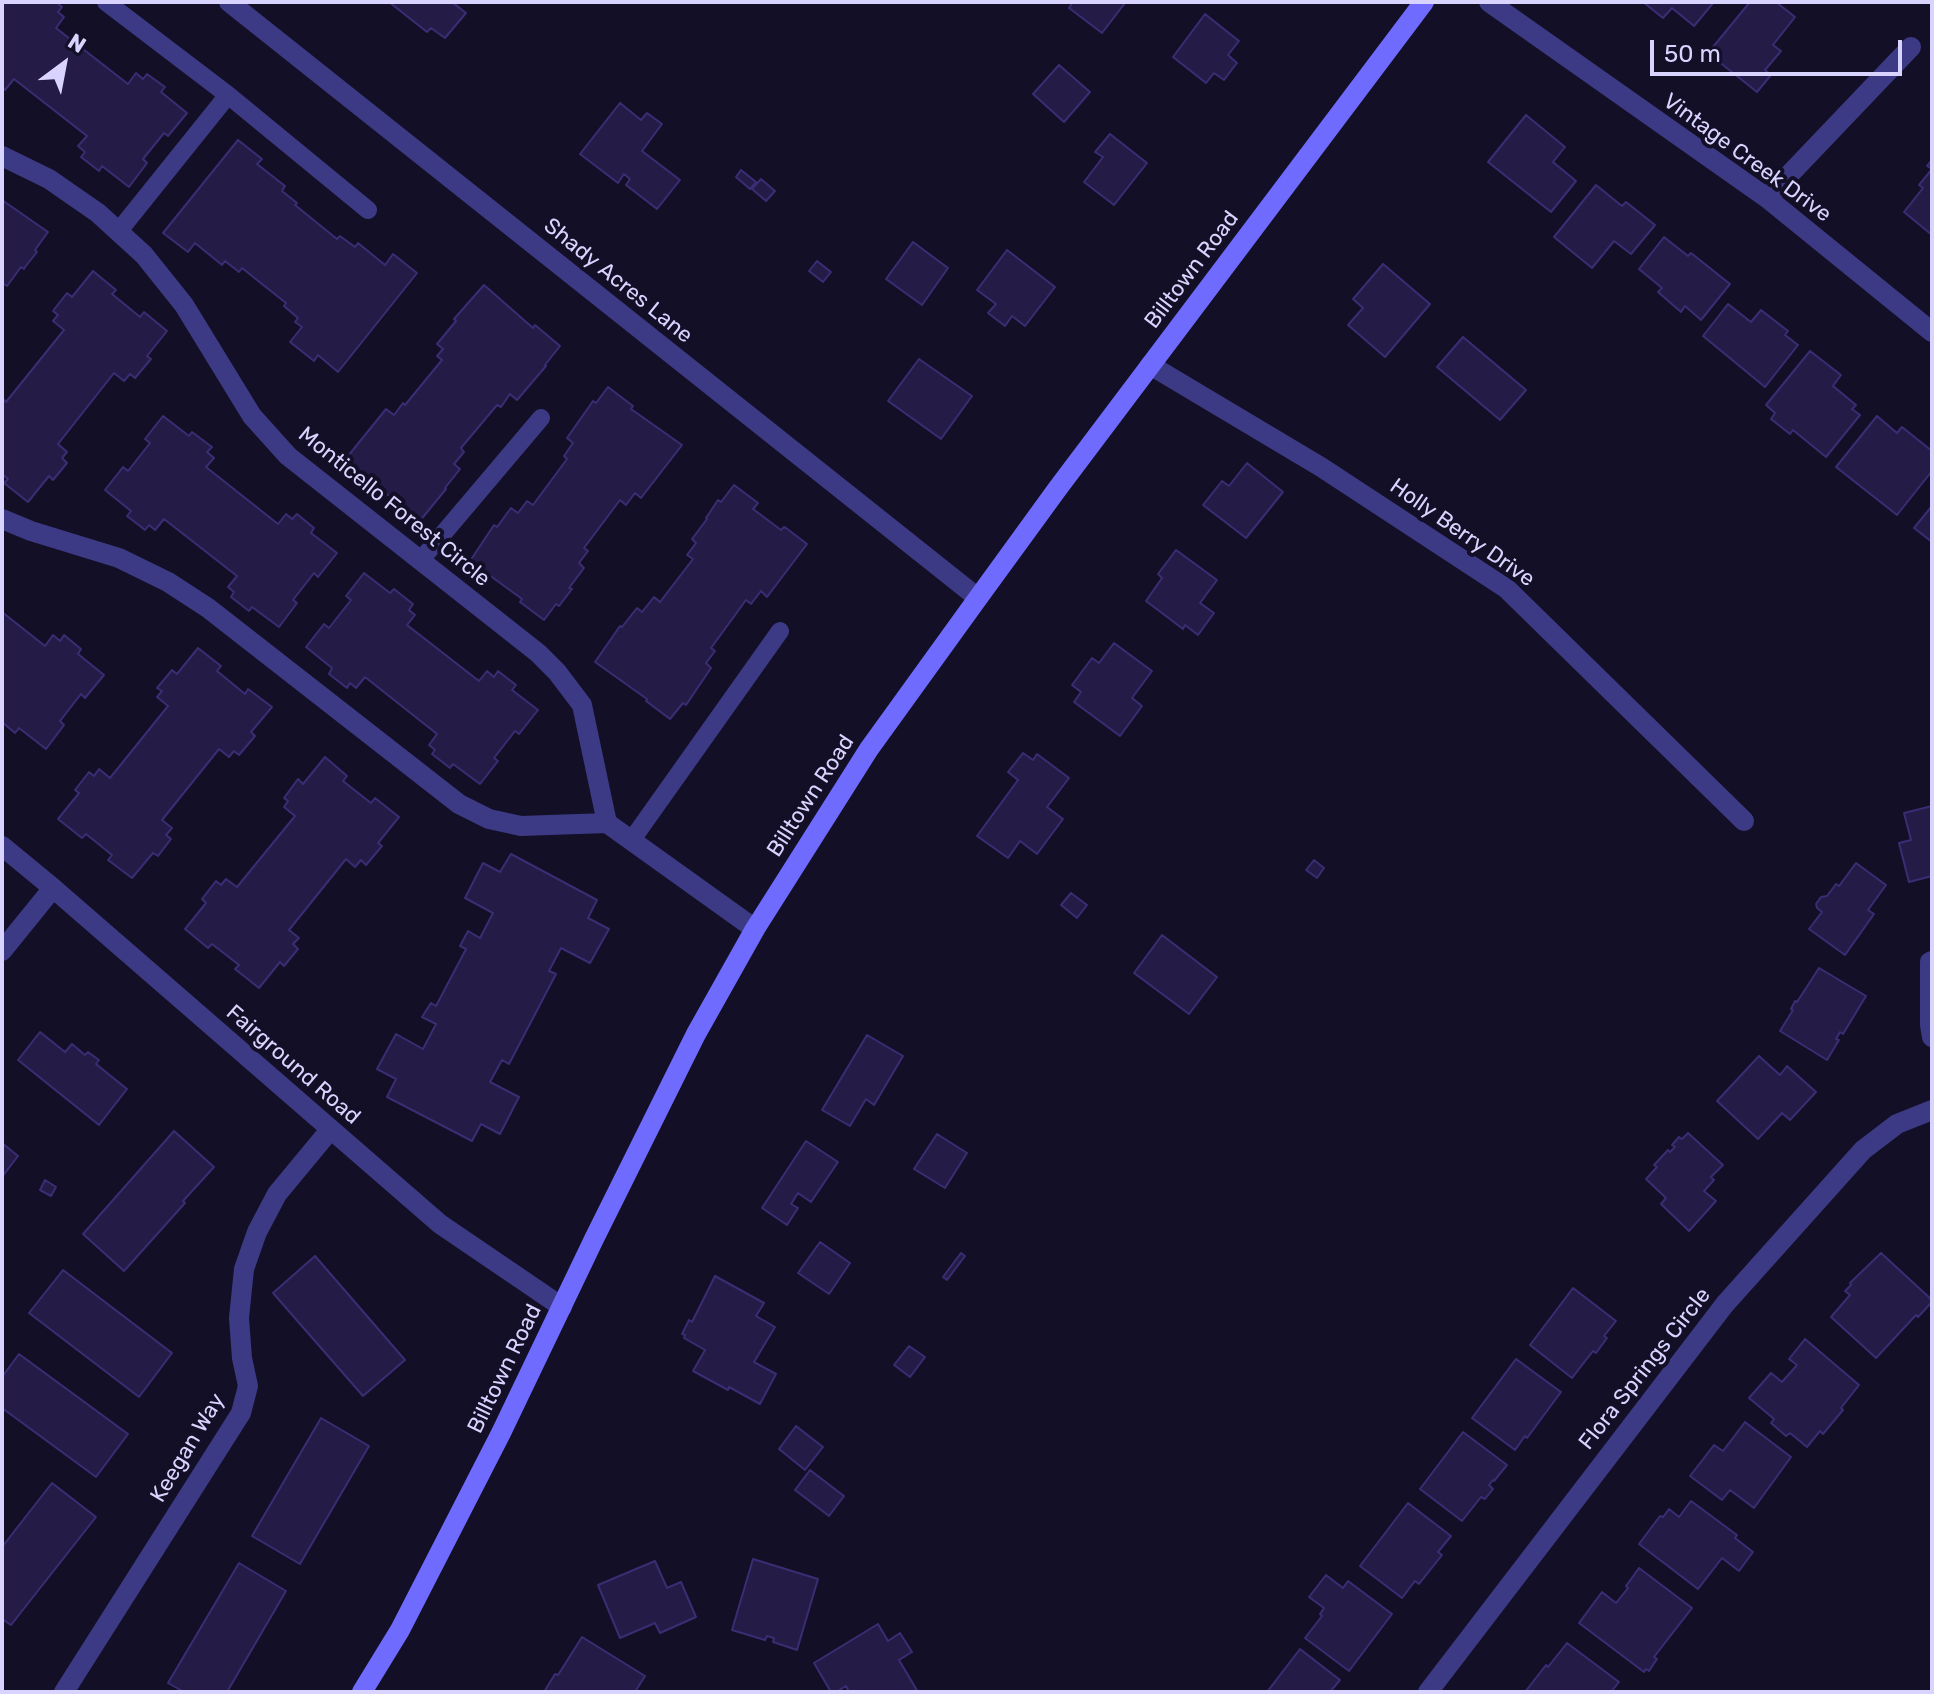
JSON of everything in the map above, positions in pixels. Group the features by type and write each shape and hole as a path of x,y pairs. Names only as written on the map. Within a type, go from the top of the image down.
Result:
{"main road":[{"name":"Billtown Road","path":"362,1692 407,1616 501,1433 696,1034 755,929 869,749 1150,365 1424,2"}],"street":[{"name":"Shady Acres Lane","path":"229,2 978,598"},
{"name":"Vintage Creek Drive","path":"1489,2 1767,198 1932,332"},
{"path":"1767,198 1911,47"},
{"name":"Monticello Forest Circle","path":"2,156 49,179 98,213 144,255 184,305 252,416 288,456 538,653 557,672 582,705 607,823"},
{"name":"Holly Berry Drive","path":"1150,365 1321,467 1507,589 1744,821"},
{"path":"2,519 119,558 168,582 208,608 459,804 489,819 521,826 607,823 755,929"},
{"name":"Fairground Road","path":"2,846 440,1224 562,1307"},
{"path":"2,951 53,888"},
{"path":"1932,961 1932,1037"},
{"name":"Flora Springs Circle","path":"1428,1692 1725,1304 1863,1150 1897,1124 1932,1110"},
{"name":"Keegan Way","path":"64,1692 241,1413 248,1386 239,1318 244,1269 257,1232 277,1194 330,1130"}],"lane":[{"path":"106,2 228,95 368,210"},
{"path":"118,232 228,95"},
{"path":"420,561 541,418"},
{"path":"631,841 780,631"}],"building":[{"path":"2,2 56,2 62,7 58,12 64,17 56,28 128,84 136,73 143,79 147,74 165,87 161,92 187,113 168,136 164,133 143,159 147,163 129,187 102,166 99,171 81,157 85,152 78,146 87,136 14,79 5,90 2,87"},
{"path":"389,2 452,2 466,13 445,38 431,28 427,32"},
{"path":"1073,2 1125,3 1102,33 1069,8"},
{"path":"1643,2 1714,2 1694,26 1672,8 1663,18"},
{"path":"1750,2 1776,2 1795,17 1773,45 1781,51 1765,70 1771,75 1757,92 1708,53"},
{"path":"1205,14 1239,41 1228,55 1237,63 1224,80 1214,73 1206,83 1173,57"},
{"path":"1059,65 1090,92 1064,122 1033,94"},
{"path":"620,103 641,120 647,113 662,124 642,151 680,180 657,209 626,185 630,179 624,174 618,183 580,154"},
{"path":"1526,115 1565,147 1553,162 1576,181 1551,212 1488,162"},
{"path":"1110,134 1147,163 1114,205 1084,182 1103,157 1095,152"},
{"path":"238,140 262,159 257,164 285,186 282,191 297,203 295,205 337,239 340,236 355,247 358,243 385,265 393,254 417,273 338,372 318,355 314,361 290,342 302,327 295,322 298,318 284,306 286,303 242,268 239,272 225,261 222,265 195,243 188,252 163,233"},
{"path":"1932,169 1932,235 1904,212 1923,188 1919,185"},
{"path":"741,170 756,182 750,189 736,177"},
{"path":"761,179 775,191 766,201 752,189"},
{"path":"1596,185 1622,206 1626,202 1655,225 1631,254 1614,241 1592,268 1554,237"},
{"path":"2,200 48,232 35,250 37,252 7,286 2,283"},
{"path":"1664,237 1688,256 1691,253 1730,284 1701,320 1685,306 1681,312 1658,292 1662,288 1639,269"},
{"path":"913,242 948,268 922,305 886,279"},
{"path":"1007,250 1055,287 1025,326 1012,316 1005,326 988,313 996,304 977,290"},
{"path":"817,261 831,272 823,282 809,271"},
{"path":"1383,264 1430,304 1385,357 1348,325 1363,308 1353,299"},
{"path":"93,271 116,290 112,294 140,317 144,312 167,331 147,356 151,359 135,378 130,374 124,381 114,373 58,444 67,452 62,458 67,463 53,480 49,476 28,502 4,483 8,479 2,474 2,398 6,402 64,330 53,321 58,315 53,311 67,293 72,297"},
{"path":"484,285 533,328 535,325 560,346 517,400 510,394 501,407 497,405 461,448 464,452 454,464 460,469 419,522 344,461 386,409 394,415 442,360 437,356 443,349 437,344"},
{"path":"1728,304 1751,322 1761,310 1788,331 1785,335 1798,345 1765,387 1703,336"},
{"path":"1463,337 1526,390 1500,420 1437,367"},
{"path":"1810,351 1841,375 1833,386 1856,405 1852,409 1860,415 1826,457 1793,430 1790,434 1771,419 1775,413 1766,405"},
{"path":"919,359 972,396 941,439 888,401"},
{"path":"608,387 633,406 631,409 682,445 641,498 635,493 626,505 620,500 584,548 588,551 579,563 584,568 569,588 572,589 544,620 520,602 522,599 470,561 494,525 497,527 511,508 518,513 527,501 533,505 567,459 564,456 573,443 567,438 593,401 596,403"},
{"path":"163,416 189,436 192,432 212,447 207,452 214,458 206,467 278,524 286,514 292,519 297,514 314,528 311,533 337,553 318,577 314,573 293,600 297,603 279,627 252,607 249,611 231,597 234,592 228,587 237,576 164,519 155,530 149,525 145,530 127,516 131,511 105,490 123,467 128,471 150,443 145,439"},
{"path":"1877,416 1897,433 1902,427 1932,451 1932,471 1897,515 1836,467"},
{"path":"1247,463 1283,492 1246,538 1203,505 1222,481 1229,486"},
{"path":"734,485 758,503 753,509 807,544 767,597 761,591 751,604 746,600 711,648 715,651 706,663 711,668 686,705 683,703 670,719 595,662 637,608 642,612 654,597 660,602 693,559 687,555 696,543 692,539 718,500 721,502"},
{"path":"1932,506 1932,542 1914,528"},
{"path":"1176,550 1217,580 1200,603 1214,613 1198,635 1185,625 1183,629 1146,601 1162,578 1158,574"},
{"path":"364,573 390,593 394,589 413,604 409,610 415,615 407,625 479,681 487,671 494,677 498,671 516,685 512,690 538,710 519,734 515,731 494,758 498,761 480,784 453,764 450,768 432,754 435,750 429,745 437,734 365,677 356,688 350,683 347,688 329,674 332,668 306,647 324,624 329,628 351,600 346,596"},
{"path":"2,612 45,646 53,635 60,641 64,635 81,649 78,654 104,675 85,698 81,694 60,721 64,725 46,749 19,728 15,733 2,722"},
{"path":"1114,643 1152,671 1132,698 1142,706 1120,736 1074,702 1081,692 1072,685 1092,658 1099,663"},
{"path":"198,648 221,666 217,671 245,694 248,689 272,707 251,732 255,736 239,755 234,751 229,757 219,749 162,820 172,828 166,835 171,839 158,856 153,853 132,878 108,860 112,855 86,834 82,838 58,819 79,793 75,790 89,772 94,776 99,769 110,778 168,706 157,697 162,691 157,688 172,670 177,674"},
{"path":"1023,753 1033,760 1037,754 1069,778 1047,807 1063,819 1037,854 1020,841 1008,858 977,836 1018,780 1008,772"},
{"path":"325,757 347,776 343,781 371,803 375,798 399,817 378,843 382,846 366,865 361,860 355,867 346,859 289,930 299,938 293,944 298,949 284,966 280,962 259,988 235,969 239,965 212,944 208,948 185,929 206,903 202,899 216,881 221,885 226,879 237,887 295,816 284,807 288,801 284,798 298,779 303,784"},
{"path":"1932,806 1932,876 1909,882 1899,843 1911,840 1904,813"},
{"path":"511,854 597,900 588,918 609,929 590,963 561,948 549,971 556,974 509,1064 502,1060 490,1082 519,1097 500,1134 481,1124 472,1141 387,1097 396,1079 377,1069 396,1034 423,1049 436,1024 422,1017 431,1003 436,1006 466,949 460,946 468,931 480,938 493,913 465,898 483,863 500,872"},
{"path":"1314,860 1324,868 1317,878 1306,870"},
{"path":"1856,863 1886,885 1868,910 1874,914 1845,955 1809,929 1822,912 1816,904 1836,884 1839,886"},
{"path":"1071,893 1087,905 1077,918 1061,905"},
{"path":"1162,935 1217,977 1189,1014 1134,973"},
{"path":"1819,968 1866,996 1843,1034 1840,1032 1836,1039 1839,1040 1827,1060 1780,1031 1795,1001"},
{"path":"40,1032 65,1052 72,1044 85,1055 88,1052 99,1060 96,1064 127,1089 99,1125 18,1060"},
{"path":"867,1035 903,1056 874,1105 866,1099 850,1126 822,1110"},
{"path":"1759,1056 1780,1075 1787,1066 1816,1092 1790,1120 1782,1113 1758,1139 1717,1101"},
{"path":"174,1131 214,1167 124,1271 83,1234"},
{"path":"1688,1133 1723,1165 1711,1177 1714,1180 1704,1191 1716,1201 1689,1231 1661,1204 1666,1198 1646,1179 1657,1167 1654,1165 1675,1147 1672,1145 1679,1137 1682,1139"},
{"path":"937,1134 967,1153 945,1188 914,1169"},
{"path":"806,1141 838,1162 811,1202 798,1193 791,1204 798,1208 787,1225 762,1208"},
{"path":"2,1143 18,1156 2,1177"},
{"path":"45,1180 56,1187 51,1196 40,1190"},
{"path":"820,1242 850,1263 829,1294 798,1273"},
{"path":"961,1253 965,1256 947,1280 943,1277"},
{"path":"1881,1253 1932,1302 1876,1358 1831,1317 1850,1295 1845,1291 1850,1283"},
{"path":"315,1256 405,1360 363,1396 273,1293"},
{"path":"63,1270 172,1353 139,1397 29,1313"},
{"path":"715,1276 764,1303 756,1316 775,1327 754,1362 776,1374 760,1404 693,1371 705,1350 682,1334 689,1320 692,1322"},
{"path":"1573,1288 1616,1321 1596,1353 1593,1351 1572,1378 1530,1345"},
{"path":"1805,1339 1859,1385 1823,1434 1820,1431 1807,1447 1790,1433 1786,1436 1771,1423 1774,1419 1749,1398 1771,1373 1782,1382 1797,1365 1789,1359"},
{"path":"909,1346 925,1357 910,1377 894,1365"},
{"path":"19,1354 128,1434 96,1477 2,1408 2,1377"},
{"path":"1516,1359 1561,1392 1515,1450 1472,1418"},
{"path":"321,1418 369,1446 300,1564 252,1536"},
{"path":"1745,1422 1791,1457 1754,1508 1730,1490 1722,1500 1690,1476 1714,1445 1723,1451"},
{"path":"796,1426 823,1447 805,1470 779,1449"},
{"path":"1463,1432 1507,1465 1489,1485 1493,1489 1485,1499 1481,1497 1462,1521 1420,1489"},
{"path":"810,1470 844,1496 829,1516 795,1490"},
{"path":"52,1483 96,1517 11,1625 2,1619 2,1547"},
{"path":"1691,1501 1737,1535 1735,1538 1753,1552 1739,1571 1722,1558 1698,1589 1639,1544 1660,1516 1663,1517 1669,1509 1679,1517"},
{"path":"1408,1503 1451,1536 1438,1552 1442,1555 1419,1584 1415,1581 1402,1598 1360,1566"},
{"path":"753,1559 818,1579 797,1650 773,1642 774,1638 767,1636 765,1640 732,1630"},
{"path":"655,1561 667,1588 681,1582 696,1617 660,1633 655,1623 620,1638 598,1585"},
{"path":"239,1563 286,1591 227,1692 184,1692 168,1683"},
{"path":"1639,1568 1692,1608 1654,1657 1657,1659 1649,1671 1646,1669 1644,1672 1579,1623 1602,1592 1616,1603"},
{"path":"1326,1575 1343,1588 1348,1581 1392,1614 1349,1671 1305,1638 1322,1616 1320,1614 1324,1608 1309,1597"},
{"path":"878,1624 888,1641 900,1633 912,1652 899,1660 918,1692 849,1692 846,1686 831,1692 814,1663"},
{"path":"582,1637 645,1676 635,1692 544,1692"},
{"path":"1567,1643 1619,1682 1611,1692 1525,1692"},
{"path":"1300,1649 1340,1680 1330,1692 1267,1692"}]}
